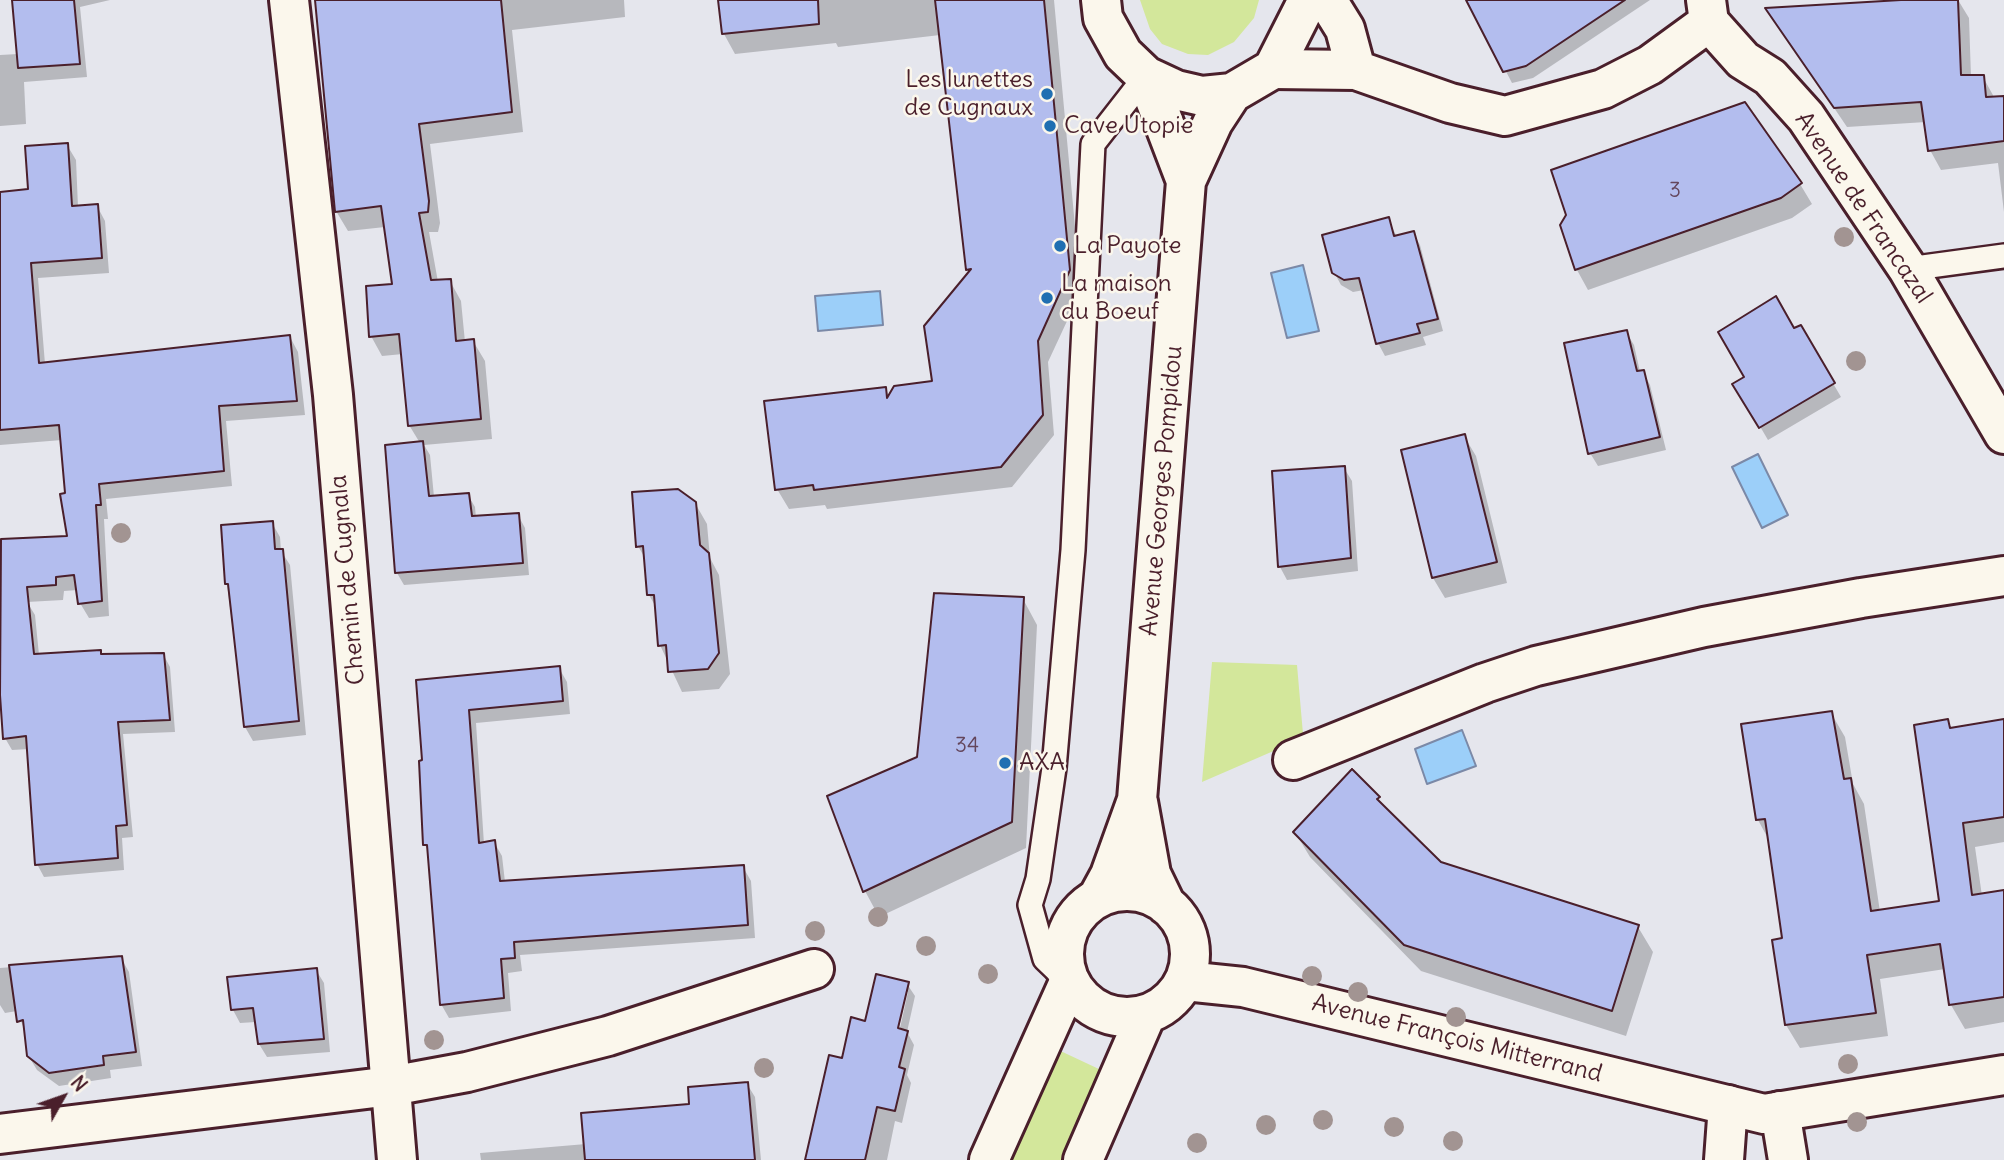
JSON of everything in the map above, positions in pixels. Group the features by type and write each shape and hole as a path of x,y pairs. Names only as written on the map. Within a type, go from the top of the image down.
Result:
{"street":[{"name":"Chemin de Cugnala","path":"289,0 333,395 386,1054 397,1160"},
{"path":"1101,0 1103,18 1123,54 1146,76 1176,90 1202,96 1232,93 1273,69 1356,70 1450,103 1505,116 1602,89 1650,65 1707,11"},
{"path":"1273,69 1308,0"},
{"path":"1327,0 1345,29 1356,70"},
{"name":"Avenue de Francazal","path":"1707,11 1743,60 1770,77 1806,117 1908,269 2004,434"},
{"name":"Avenue Georges Pompidou","path":"1146,76 1186,181"},
{"name":"Avenue Georges Pompidou","path":"1167,905 1151,874 1137,800 1186,181 1213,122 1232,93"},
{"path":"1293,760 1485,683 1536,666 1730,622 2004,576"},
{"name":"Avenue Georges Pompidou","path":"1098,897 1110,875 1137,800"},
{"path":"1117,891 1137,891 1156,897 1167,905 1183,924 1189,943 1190,962 1185,981 1175,996 1162,1008 1146,1015 1128,1018 1110,1016 1093,1009 1069,982 1064,966 1067,933 1074,918 1098,897 1117,891"},
{"path":"0,1134 391,1086 467,1072 608,1036 814,969"},
{"name":"Avenue François Mitterrand","path":"1185,981 1243,987 1764,1114 2004,1075"},
{"path":"989,1160 1069,982"},
{"path":"1083,1160 1146,1015"},
{"path":"1724,1160 1728,1105"},
{"path":"1780,1111 1788,1160"}],"lane":[{"path":"1069,982 1045,959 1031,905 1038,879 1054,768 1073,550 1093,144 1146,76"},
{"path":"1908,269 2004,256"}],"green space":[{"path":"1140,0 1259,0 1254,18 1234,42 1208,55 1188,54 1162,44 1150,29"},
{"path":"1212,662 1297,665 1303,734 1292,743 1202,782"},
{"path":"1052,1047 1101,1070 1061,1160 1002,1160"}],"water":[{"path":"1303,265 1319,331 1287,338 1271,273"},
{"path":"880,291 883,325 818,331 815,296"},
{"path":"1758,454 1788,515 1762,528 1732,467"},
{"path":"1462,730 1476,766 1427,784 1415,749"}],"building":[{"path":"12,0 74,0 80,64 18,68"},
{"path":"315,0 501,0 512,112 419,124 429,201 428,212 419,213 431,280 451,279 456,341 474,339 481,419 408,426 399,334 369,337 366,286 392,284 381,206 335,212"},
{"path":"718,0 818,0 819,24 722,34"},
{"path":"935,0 1044,0 1070,270 1038,341 1043,415 1001,467 814,490 813,485 775,490 764,401 886,387 887,398 894,386 932,381 924,326 971,269 966,270"},
{"path":"1466,0 1625,0 1526,66 1503,72"},
{"path":"1901,0 1958,0 1961,75 1984,75 1986,97 2004,96 2004,141 1928,151 1921,102 1834,108 1765,8"},
{"path":"1745,102 1802,183 1781,198 1575,270 1560,225 1566,215 1551,170"},
{"path":"68,143 72,206 98,204 102,258 31,263 39,363 290,335 297,401 219,406 224,471 99,484 101,505 96,505 102,601 78,604 74,575 56,577 56,585 27,587 34,654 101,650 101,654 164,653 170,720 118,722 127,825 116,826 118,858 35,865 26,736 3,739 0,695 1,539 67,536 60,494 65,493 59,425 0,430 0,192 28,189 25,146"},
{"path":"1389,217 1394,236 1414,231 1438,319 1417,324 1420,333 1376,344 1359,278 1344,280 1332,273 1322,235"},
{"path":"1776,296 1794,328 1801,325 1835,383 1759,428 1732,384 1744,377 1718,332"},
{"path":"1627,330 1637,371 1644,370 1660,437 1588,454 1564,343"},
{"path":"1465,434 1497,562 1432,578 1401,450"},
{"path":"423,441 429,496 469,493 472,516 519,513 523,563 395,573 385,445"},
{"path":"1345,466 1351,558 1278,567 1272,471"},
{"path":"678,489 696,502 700,545 709,553 719,653 708,669 668,672 666,645 658,646 654,595 647,595 643,546 636,547 632,492"},
{"path":"273,521 275,549 283,549 299,721 244,727 228,584 225,584 221,525"},
{"path":"934,593 1024,597 1012,822 863,892 827,796 917,757"},
{"path":"560,666 563,701 469,710 479,843 495,840 500,881 744,865 748,925 514,942 515,958 501,959 504,998 440,1005 427,845 423,845 419,761 422,760 416,680"},
{"path":"1832,711 1844,779 1851,778 1871,911 1939,901 1914,725 1948,719 1950,728 2004,719 2004,817 1963,823 1972,895 2004,890 2004,997 1949,1005 1940,944 1867,955 1876,1013 1785,1025 1772,940 1782,938 1765,819 1756,820 1741,724"},
{"path":"1352,769 1380,797 1377,799 1441,862 1639,925 1612,1011 1404,945 1293,832"},
{"path":"122,956 136,1052 103,1056 104,1065 49,1073 27,1056 23,1020 17,1022 9,965"},
{"path":"317,968 324,1039 258,1044 253,1008 231,1010 227,977"},
{"path":"876,974 909,982 898,1028 908,1031 899,1067 905,1069 895,1111 877,1107 865,1160 805,1160 829,1055 842,1058 851,1017 865,1021"},
{"path":"748,1082 755,1160 585,1160 581,1113 689,1104 688,1087"}],"place":[{"name":"Les lunettes de Cugnaux","path":"1047,94"},
{"name":"Cave Utopie","path":"1050,126"},
{"name":"La Payote","path":"1060,246"},
{"name":"La maison du Boeuf","path":"1047,298"},
{"name":"AXA","path":"1005,763"}]}
